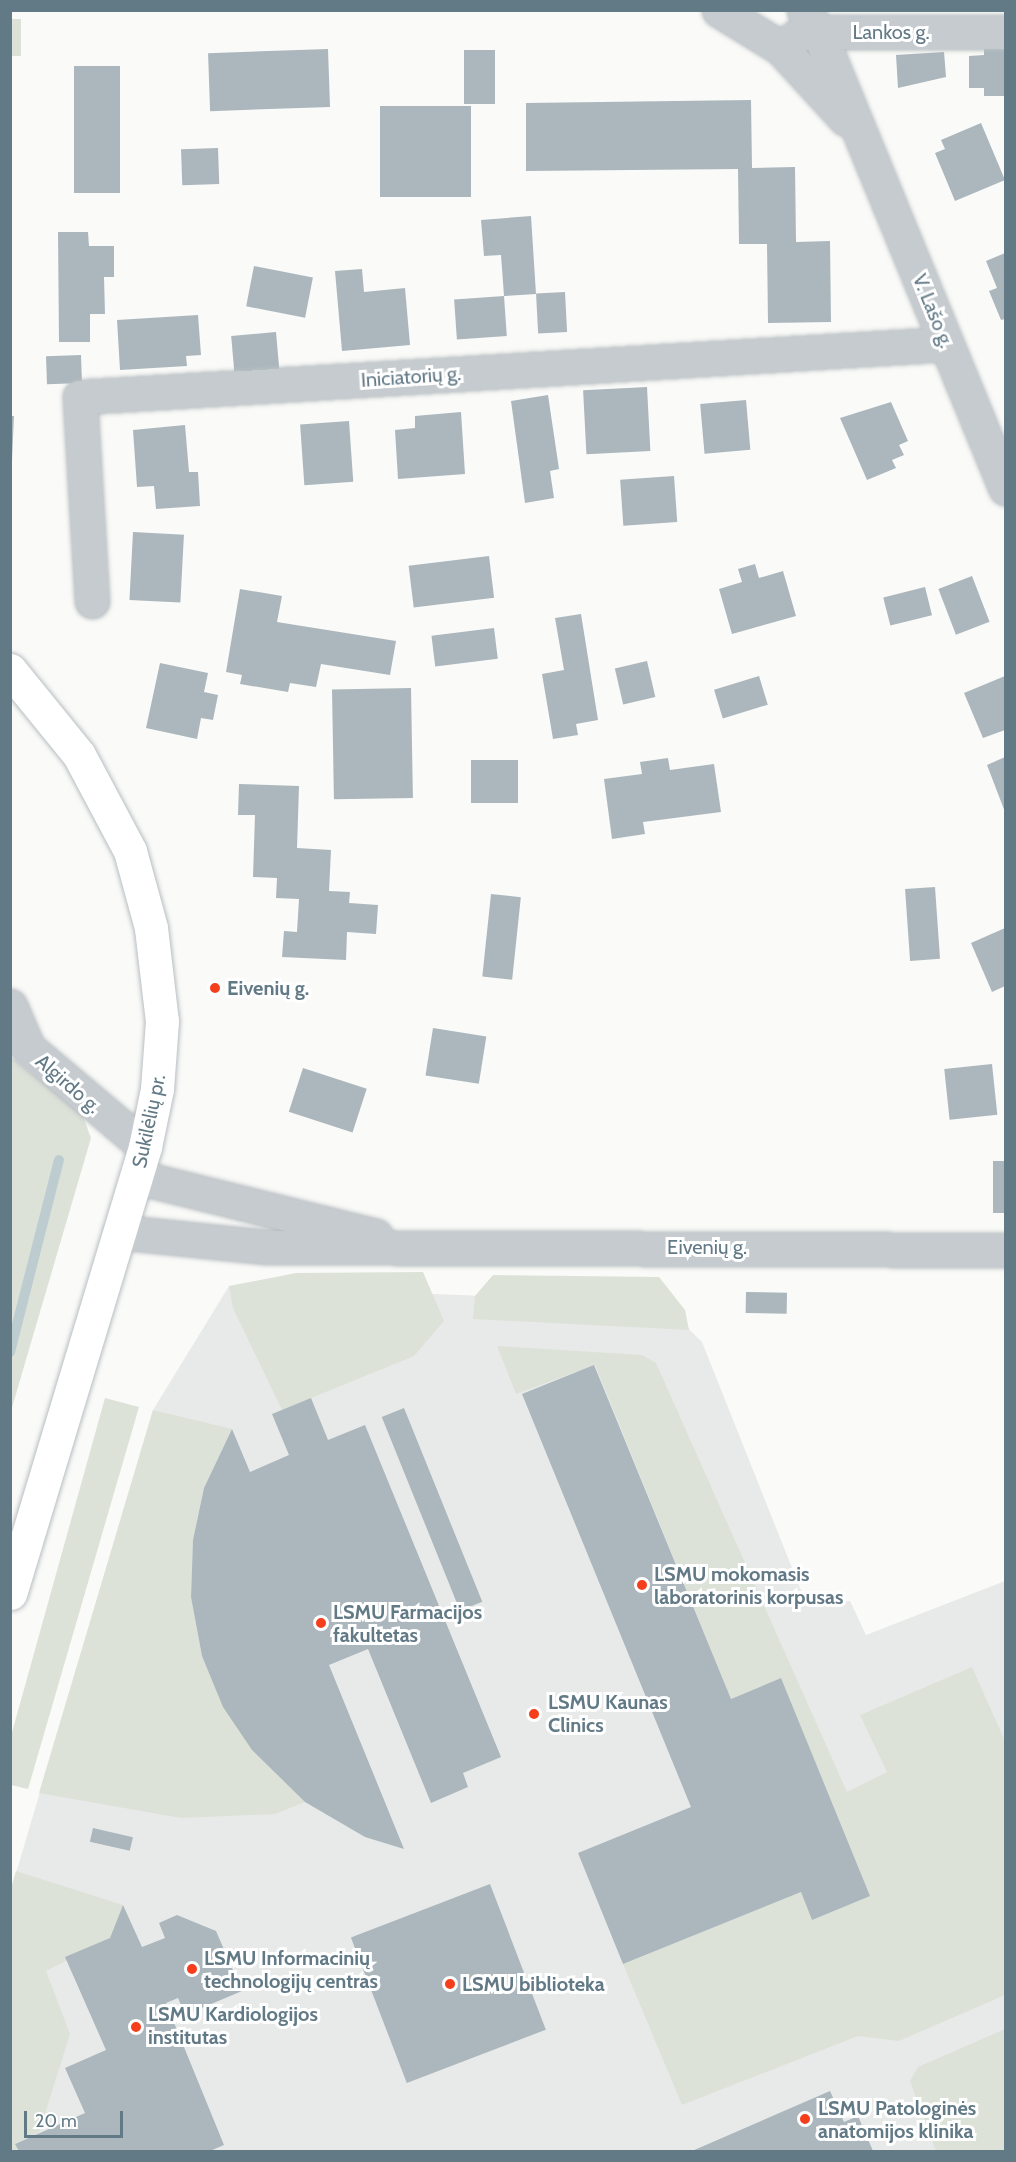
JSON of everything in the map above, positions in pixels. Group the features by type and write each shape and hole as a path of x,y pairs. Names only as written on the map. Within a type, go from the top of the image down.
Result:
{"main road":[{"name":"Sukilėlių pr.","path":"10,670 96,782 141,885 157,958 162,1021 157,1089 141,1162 10,1593"}],"street":[{"name":"V. Lašo g.","path":"719,10 781,48 860,134"},
{"name":"V. Lašo g.","path":"812,22 1005,488"},
{"name":"Lankos g.","path":"781,48 803,32 812,22 1005,32"},
{"name":"Iniciatorių g.","path":"92,601 80,397 946,344"},
{"name":"Algirdo g.","path":"10,1006 27,1048 141,1162"},
{"name":"Eivenių g.","path":"141,1162 409,1246"},
{"name":"Eivenių g.","path":"119,1232 267,1247 1005,1250"}],"shaded area":[{"path":"11,19 21,19 21,56 11,56"},
{"path":"11,1057 82,1114 91,1138 11,1411"},
{"path":"423,1272 444,1321 414,1356 282,1410 233,1308 229,1286 296,1273"},
{"path":"493,1275 659,1277 685,1310 689,1330 473,1319 475,1296"},
{"name":"LSMU Kaunas Clinics","path":"229,1286 662,1303 702,1342 806,1603 850,1601 866,1635 1005,1581 1005,2151 11,2152 11,1890 153,1410"},
{"path":"497,1346 642,1355 656,1363 847,1792 887,1772 860,1715 972,1667 1005,1741 1005,1995 899,2041 858,2036 682,2105 623,1964 801,1892 812,1920 781,1678 731,1699 595,1365 516,1394"},
{"path":"105,1398 139,1407 28,1789 11,1785 11,1736"},
{"path":"153,1410 232,1429 204,1488 193,1540 191,1597 202,1656 252,1750 305,1802 275,1814 181,1818 39,1793"},
{"path":"16,1871 123,1905 110,1938 46,1971 70,2034 39,2133 16,2143 19,2151 11,2152 10,1892"},
{"path":"1005,2029 1005,2151 936,2151 910,2081 918,2067"}],"building":[{"path":"984,47 1005,47 1005,96 984,96 984,88 969,88 969,56 984,55"},
{"path":"328,49 330,107 210,111 208,53"},
{"path":"464,50 495,50 495,104 464,104"},
{"path":"944,52 946,77 898,88 896,55"},
{"path":"74,66 120,66 120,193 74,193"},
{"path":"751,100 752,168 795,167 796,242 830,241 831,322 768,323 767,244 739,244 738,169 526,171 526,103"},
{"path":"380,106 471,106 471,197 380,197"},
{"path":"981,123 1005,180 955,201 935,153 945,149 941,140"},
{"path":"218,148 219,184 182,185 181,149"},
{"path":"531,216 536,294 504,296 501,255 484,256 481,220"},
{"path":"58,232 88,232 89,246 114,246 114,277 104,277 105,314 90,314 90,342 59,342"},
{"path":"1005,253 1005,319 1001,320 989,291 997,288 986,261"},
{"path":"254,266 313,277 305,318 246,306"},
{"path":"362,269 364,292 405,288 410,345 342,351 335,271"},
{"path":"565,292 567,332 538,333 536,294"},
{"path":"504,296 507,336 457,339 454,299"},
{"path":"198,315 201,355 186,356 187,366 120,370 117,320"},
{"path":"276,332 279,369 234,373 231,336"},
{"path":"81,355 82,383 47,384 46,356"},
{"path":"647,387 650,451 586,454 583,390"},
{"path":"548,395 559,469 550,471 554,498 525,503 511,401"},
{"path":"746,400 750,450 705,454 700,404"},
{"path":"891,402 908,441 899,445 904,455 892,460 896,468 867,480 840,418"},
{"path":"461,412 465,474 398,479 395,430 415,428 415,416"},
{"path":"10,416 14,416 12,461 10,461"},
{"path":"349,421 353,482 304,485 300,424"},
{"path":"185,425 189,472 198,472 200,506 156,509 154,486 137,487 133,430"},
{"path":"674,476 677,522 623,526 620,480"},
{"path":"133,532 184,535 180,603 129,600"},
{"path":"489,556 494,598 414,608 409,566"},
{"path":"755,564 759,578 783,571 796,616 732,634 719,589 742,582 738,569"},
{"path":"972,576 990,622 956,635 938,589"},
{"path":"925,587 932,615 890,626 883,597"},
{"path":"240,589 282,596 277,622 396,641 390,675 321,664 316,687 290,683 288,692 240,684 242,675 226,672"},
{"path":"581,614 598,720 576,724 578,735 553,739 542,674 564,670 555,618"},
{"path":"494,628 498,659 435,666 431,636"},
{"path":"647,661 655,697 623,704 615,668"},
{"path":"160,663 208,673 204,692 218,695 213,720 201,718 197,739 146,728"},
{"path":"759,676 768,705 723,718 714,690"},
{"path":"1005,676 1005,730 983,738 964,693"},
{"path":"411,688 413,798 334,799 332,689"},
{"path":"1005,757 1005,812 987,765"},
{"path":"668,758 670,770 714,764 721,812 643,822 645,834 612,839 604,779 642,774 640,762"},
{"path":"471,760 518,760 518,803 471,803"},
{"path":"239,784 299,786 297,848 331,850 329,891 350,892 349,903 378,905 376,934 347,932 346,960 282,957 284,931 297,932 299,899 276,898 277,878 253,877 255,815 238,815"},
{"path":"935,887 940,959 910,961 905,889"},
{"path":"491,894 521,897 512,980 482,977"},
{"path":"1005,928 1005,986 992,992 971,943"},
{"path":"433,1028 486,1036 479,1084 425,1075"},
{"path":"992,1064 997,1115 950,1120 944,1069"},
{"path":"303,1068 367,1089 353,1132 289,1112"},
{"path":"993,1161 1005,1161 1005,1213 993,1213"},
{"path":"746,1292 787,1293 787,1314 746,1313"},
{"name":"LSMU mokomasis laboratorinis korpusas","path":"594,1365 731,1699 781,1678 870,1896 812,1920 801,1892 623,1964 578,1853 691,1807 522,1394"},
{"name":"LSMU Farmacijos fakultetas","path":"311,1398 328,1440 365,1425 501,1757 463,1773 468,1787 431,1803 368,1649 329,1665 404,1849 365,1837 305,1802 252,1750 223,1707 202,1656 191,1597 193,1540 204,1488 232,1429 250,1472 289,1455 272,1414"},
{"path":"404,1408 482,1602 460,1611 382,1417"},
{"path":"93,1828 133,1837 130,1851 90,1842"},
{"name":"LSMU biblioteka","path":"490,1884 546,2030 407,2083 351,1937"},
{"name":"LSMU Kardiologijos institutas","path":"123,1905 142,1947 165,1938 159,1923 177,1915 216,1931 242,1991 185,2015 178,1998 166,2003 224,2145 210,2151 19,2151 15,2144 85,2113 65,2068 106,2050 65,1957 110,1938"},
{"name":"LSMU Patologinės anatomijos klinika","path":"830,2091 844,2122 858,2116 873,2151 692,2151"}],"waterway":[{"path":"10,1352 59,1160"}],"place":[{"name":"Eivenių g.","path":"215,988"},
{"name":"LSMU mokomasis laboratorinis korpusas","path":"642,1585"},
{"name":"LSMU Farmacijos fakultetas","path":"321,1623"},
{"name":"LSMU Kaunas Clinics","path":"534,1714"},
{"name":"LSMU Informacinių technologijų centras","path":"192,1969"},
{"name":"LSMU biblioteka","path":"450,1984"},
{"name":"LSMU Kardiologijos institutas","path":"136,2027"},
{"name":"LSMU Patologinės anatomijos klinika","path":"805,2119"}]}
